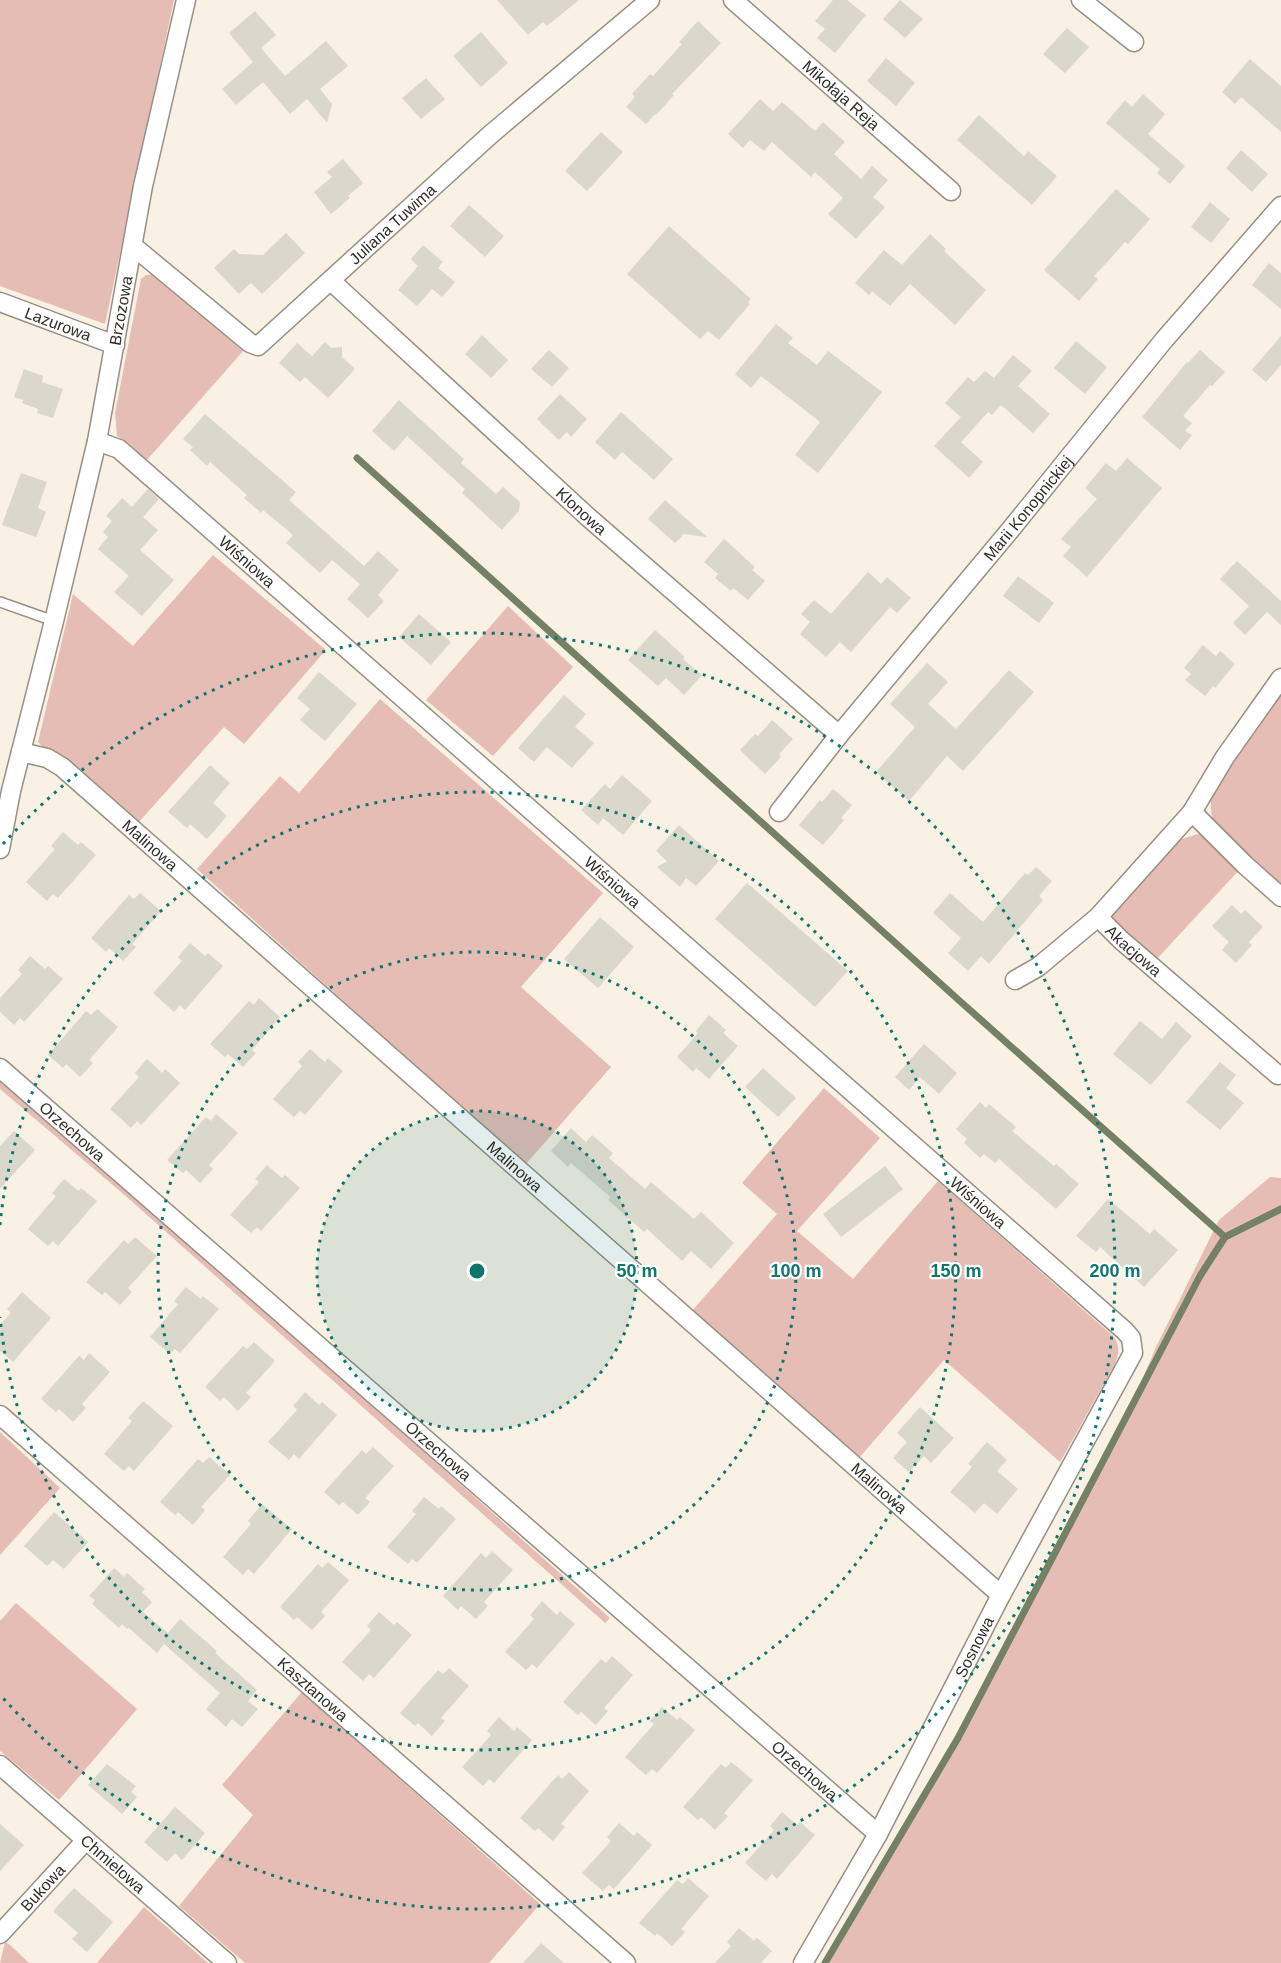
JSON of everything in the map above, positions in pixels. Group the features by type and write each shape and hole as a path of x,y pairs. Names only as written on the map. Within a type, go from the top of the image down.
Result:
{"street":[{"name":"Brzozowa","path":"1,838 97,441 143,186 186,0"},
{"name":"Juliana Tuwima","path":"133,246 250,342 258,346 497,128 651,0"},
{"name":"Mikołaja Reja","path":"733,0 951,190"},
{"path":"1081,0 1134,42"},
{"name":"Marii Konopnickiej","path":"779,812 839,735 1011,529 1164,340 1281,206"},
{"name":"Klonowa","path":"331,281 588,517 839,735"},
{"name":"Lazurowa","path":"0,302 115,345"},
{"name":"Wiśniowa","path":"97,441 119,449 1125,1331"},
{"name":"Akacjowa","path":"1278,1075 1098,917 1192,812 1225,757 1281,678"},
{"name":"Malinowa","path":"21,752 47,758 62,767 1001,1595"},
{"path":"1192,812 1281,897"},
{"path":"1015,980 1038,967 1098,917"},
{"name":"Orzechowa","path":"0,1068 878,1834"},
{"name":"Sosnowa","path":"803,1963 878,1834 1001,1595 1133,1353 1131,1338 1125,1331"},
{"name":"Kasztanowa","path":"0,1414 626,1963"},
{"name":"Chmielowa","path":"0,1764 227,1963"},
{"name":"Bukowa","path":"0,1934 86,1840"}],"lane":[{"path":"0,602 54,621"}],"shaded area":[{"path":"0,0 174,0 105,324 0,286"},
{"path":"156,274 244,350 147,460 129,443 117,436 115,413 141,279 146,275"},
{"path":"213,555 326,650 244,744 224,727 138,823 54,752 44,748 38,742 73,594 133,646"},
{"path":"508,606 573,667 493,756 426,700"},
{"path":"1281,694 1281,888 1249,859 1212,818 1210,796"},
{"path":"380,699 603,893 521,987 611,1067 525,1165 197,869 280,776 299,793"},
{"path":"1201,833 1241,868 1155,961 1115,925 1111,917 1115,908 1179,840"},
{"path":"0,1078 296,1337 610,1618 605,1623 128,1198 0,1089"},
{"path":"824,1088 880,1138 797,1231 853,1279 938,1181 1116,1340 1118,1350 1114,1366 1060,1462 944,1360 859,1458 691,1312 777,1214 742,1183"},
{"path":"1270,1177 1281,1178 1281,1963 825,1963 1008,1648 1061,1540 1110,1454 1157,1345 1219,1220"},
{"path":"0,1432 60,1488 0,1555"},
{"path":"16,1603 137,1709 59,1800 0,1751 0,1621"},
{"path":"302,1692 540,1904 489,1963 245,1963 179,1906 253,1815 222,1785"},
{"path":"144,1907 208,1963 97,1963"},
{"path":"5,1942 9,1944 29,1963 0,1963"}],"building":[{"path":"497,0 579,0 547,26 543,22 528,35"},
{"path":"833,0 847,0 866,15 835,53 817,38 825,29 815,21"},
{"path":"900,0 923,19 905,38 883,19"},
{"path":"255,11 276,35 261,48 285,76 326,41 348,66 320,89 332,104 327,123 307,99 290,114 263,82 236,105 222,89 253,62 229,33"},
{"path":"698,21 721,43 646,124 626,107 635,97 632,94 650,74 653,76 682,44 679,42"},
{"path":"1067,28 1089,47 1065,73 1043,54"},
{"path":"481,32 508,63 481,87 453,56"},
{"path":"886,58 915,83 896,106 867,81"},
{"path":"1250,59 1281,86 1281,132 1241,97 1235,104 1222,92"},
{"path":"426,78 445,99 421,119 402,98"},
{"path":"1143,94 1165,114 1148,134 1185,166 1170,184 1157,173 1160,169 1106,123 1125,100 1132,107"},
{"path":"760,99 773,111 782,102 815,131 823,122 845,142 834,154 861,179 872,166 888,180 873,197 885,207 856,239 828,214 843,198 815,172 811,177 772,142 764,151 750,140 743,148 728,134"},
{"path":"979,115 1024,156 1028,151 1057,176 1032,205 957,140"},
{"path":"601,132 623,152 587,191 565,171"},
{"path":"1241,150 1268,174 1252,192 1226,168"},
{"path":"343,159 363,183 331,214 314,192 332,177 327,172"},
{"path":"1116,189 1150,219 1128,244 1125,242 1094,276 1098,279 1079,301 1044,270"},
{"path":"1210,202 1230,219 1211,243 1191,227"},
{"path":"469,205 504,236 485,257 450,226"},
{"path":"669,226 751,299 748,302 750,304 719,340 708,331 700,339 627,274"},
{"path":"286,233 305,253 262,294 251,283 239,294 214,268 234,249 239,254 263,255"},
{"path":"930,234 946,249 944,251 986,290 955,325 910,284 890,306 872,291 869,295 855,283 884,250 902,265"},
{"path":"423,245 443,262 438,268 455,282 442,297 432,289 417,306 398,290 418,266 411,259"},
{"path":"1269,263 1281,273 1281,309 1252,285"},
{"path":"776,324 793,338 788,343 817,365 828,351 882,392 818,473 795,455 820,422 761,376 751,388 735,374"},
{"path":"482,335 508,360 491,378 465,354"},
{"path":"1281,336 1281,365 1266,382 1252,370"},
{"path":"1076,341 1107,367 1085,394 1054,368"},
{"path":"325,342 331,348 342,347 342,357 355,369 328,398 305,377 300,382 279,363 297,343 312,356"},
{"path":"549,350 569,368 552,387 531,369"},
{"path":"1200,350 1225,372 1212,386 1210,385 1183,416 1192,423 1185,431 1192,435 1180,450 1142,417 1187,362"},
{"path":"1013,355 1032,371 1018,386 1050,414 1033,433 1001,405 992,415 988,412 961,442 983,462 969,478 934,446 961,417 945,403 968,377 974,382 985,371 994,378"},
{"path":"24,369 43,376 42,382 63,389 53,418 37,413 38,409 14,397"},
{"path":"560,394 587,419 571,437 567,432 559,440 537,419"},
{"path":"399,400 464,459 461,463 496,494 503,487 520,502 519,511 502,530 462,493 465,489 407,436 394,451 372,431"},
{"path":"621,412 673,459 654,480 622,452 615,460 595,442"},
{"path":"205,414 296,492 289,500 364,566 378,551 399,570 378,595 384,601 368,618 347,599 360,584 332,560 320,573 286,543 293,535 263,510 261,513 244,498 247,495 210,462 207,466 190,450 193,447 183,439"},
{"path":"1127,458 1162,488 1087,577 1063,556 1071,547 1061,539 1097,499 1085,488 1106,463 1116,471"},
{"path":"21,473 47,482 38,508 46,512 36,537 2,525"},
{"path":"148,489 159,499 143,517 158,530 140,550 174,580 142,616 114,592 129,576 98,549 108,537 103,532 112,521 106,516 122,498 132,507"},
{"path":"665,500 707,537 684,534 675,543 648,519"},
{"path":"724,539 755,567 752,570 765,581 748,600 733,588 731,591 715,578 718,574 704,562"},
{"path":"1237,561 1281,601 1281,625 1267,612 1245,635 1233,623 1249,606 1220,579"},
{"path":"868,572 881,584 887,577 911,598 897,613 890,607 851,652 840,642 826,657 800,634 810,622 801,614 814,600 831,614"},
{"path":"1018,576 1054,603 1039,623 1003,596"},
{"path":"419,614 451,642 431,665 399,637"},
{"path":"655,630 702,675 684,695 666,678 658,686 628,660"},
{"path":"1203,645 1216,656 1220,651 1235,664 1215,688 1213,686 1205,696 1185,680 1191,674 1184,668"},
{"path":"927,663 948,682 928,704 956,729 1009,670 1034,692 963,771 947,756 909,801 876,772 915,727 890,704"},
{"path":"319,672 357,704 325,741 300,720 310,709 297,698"},
{"path":"564,695 586,714 575,727 594,743 572,768 547,747 534,762 518,748"},
{"path":"772,720 793,739 779,754 781,757 765,774 740,750 755,734 758,736"},
{"path":"210,765 230,783 213,803 227,816 207,839 190,824 187,828 168,812"},
{"path":"622,775 652,801 623,835 603,818 598,825 581,810 605,784 610,789"},
{"path":"833,789 852,805 841,818 844,820 823,845 799,825 820,800 822,802"},
{"path":"679,825 719,861 696,886 686,878 680,887 657,867 667,861 656,851"},
{"path":"63,832 78,845 81,842 96,855 58,898 53,894 47,901 26,882 55,849 51,846"},
{"path":"1036,867 1052,881 1039,896 1043,900 989,964 981,956 968,971 948,953 961,938 933,913 950,893 983,922 1025,873 1028,875"},
{"path":"747,883 848,971 815,1007 715,919"},
{"path":"140,893 161,911 132,944 136,947 123,961 109,948 106,952 91,938 129,895 134,899"},
{"path":"1232,905 1241,914 1245,910 1263,927 1249,942 1252,945 1236,963 1222,950 1229,942 1212,926"},
{"path":"600,917 634,947 598,988 564,959"},
{"path":"190,943 205,956 208,953 223,966 185,1010 180,1005 174,1012 153,993 182,961 178,957"},
{"path":"30,956 45,969 48,966 63,979 24,1022 20,1018 14,1025 0,1012 0,998 22,974 18,970"},
{"path":"259,998 280,1017 252,1050 256,1053 243,1067 228,1054 225,1057 210,1044 249,1001 254,1005"},
{"path":"97,1009 118,1027 89,1060 93,1063 80,1077 66,1064 63,1068 48,1055 86,1011 91,1015"},
{"path":"709,1015 726,1030 723,1033 738,1046 709,1079 696,1068 693,1072 677,1057 698,1033 696,1031"},
{"path":"1140,1021 1162,1039 1176,1022 1192,1036 1151,1085 1113,1054"},
{"path":"924,1044 957,1073 939,1094 920,1077 909,1090 895,1077"},
{"path":"310,1049 325,1062 328,1058 343,1071 305,1115 300,1111 294,1117 273,1099 302,1066 298,1062"},
{"path":"147,1059 162,1073 165,1069 180,1083 141,1125 137,1121 131,1128 110,1109 139,1077 135,1073"},
{"path":"1220,1062 1236,1075 1226,1088 1244,1103 1220,1130 1186,1102"},
{"path":"763,1068 796,1098 778,1117 745,1087"},
{"path":"980,1102 986,1108 989,1104 1016,1127 1012,1131 1079,1184 1056,1209 999,1159 995,1163 984,1154 980,1158 964,1143 967,1139 956,1129"},
{"path":"216,1114 238,1133 209,1165 213,1169 200,1183 186,1170 183,1173 167,1160 206,1117 211,1121"},
{"path":"571,1128 586,1142 592,1135 613,1153 609,1158 645,1189 651,1182 694,1219 701,1212 734,1243 711,1269 691,1251 682,1261 647,1229 644,1232 608,1200 610,1197 571,1163 568,1167 551,1151"},
{"path":"14,1131 35,1150 0,1189 0,1146"},
{"path":"267,1165 282,1178 285,1175 300,1188 261,1231 257,1227 251,1233 230,1215 259,1182 255,1179"},
{"path":"885,1166 903,1189 841,1237 823,1214"},
{"path":"64,1179 79,1191 81,1188 97,1201 58,1246 53,1241 48,1246 28,1229 56,1196 52,1193"},
{"path":"1108,1199 1150,1234 1154,1229 1178,1250 1144,1287 1100,1247 1096,1252 1076,1236"},
{"path":"135,1237 157,1256 128,1288 132,1292 120,1305 105,1292 102,1295 86,1282 124,1240 128,1244"},
{"path":"186,1287 201,1299 203,1296 219,1309 180,1353 175,1349 170,1354 150,1337 178,1304 174,1301"},
{"path":"22,1292 51,1318 13,1362 0,1351 0,1325 11,1313 7,1309"},
{"path":"254,1342 275,1361 246,1393 251,1397 238,1411 224,1397 220,1401 205,1387 243,1346 247,1349"},
{"path":"89,1353 110,1372 82,1404 86,1408 73,1422 59,1409 56,1412 41,1399 79,1356 84,1360"},
{"path":"305,1392 319,1405 322,1402 337,1415 299,1459 294,1454 289,1460 268,1442 297,1410 293,1406"},
{"path":"143,1401 173,1426 134,1471 129,1466 124,1471 104,1454 132,1421 128,1418"},
{"path":"920,1407 954,1438 931,1463 924,1456 909,1472 893,1458 907,1442 897,1433"},
{"path":"987,1442 1007,1460 997,1471 1018,1489 997,1514 984,1503 975,1513 950,1492 972,1467 968,1464"},
{"path":"373,1447 394,1466 365,1498 370,1502 358,1515 343,1502 339,1505 324,1492 362,1450 366,1454"},
{"path":"209,1457 230,1475 201,1507 205,1510 193,1525 178,1512 175,1515 160,1502 198,1459 203,1463"},
{"path":"424,1497 439,1509 441,1506 456,1519 417,1563 412,1559 408,1564 387,1547 416,1514 412,1511"},
{"path":"262,1504 292,1529 254,1574 248,1569 243,1575 223,1557 251,1524 248,1521"},
{"path":"54,1512 88,1542 64,1569 53,1560 47,1566 24,1546"},
{"path":"492,1551 513,1570 484,1602 488,1606 476,1619 461,1606 458,1610 443,1596 481,1553 486,1558"},
{"path":"328,1562 349,1580 321,1612 325,1616 312,1630 297,1617 294,1620 280,1607 318,1564 322,1568"},
{"path":"114,1568 124,1577 127,1573 145,1589 142,1592 152,1602 143,1612 168,1633 180,1619 257,1690 248,1701 258,1709 242,1727 232,1719 226,1727 206,1709 220,1693 164,1644 157,1653 129,1628 127,1629 122,1624 119,1628 92,1604 95,1600 89,1596"},
{"path":"542,1601 557,1615 560,1611 575,1624 537,1668 532,1664 526,1670 505,1652 534,1619 530,1615"},
{"path":"379,1612 394,1625 397,1622 412,1635 374,1678 369,1674 363,1681 342,1662 371,1630 367,1626"},
{"path":"612,1656 633,1675 604,1708 608,1711 596,1725 581,1712 578,1715 563,1702 601,1659 606,1663"},
{"path":"449,1668 469,1686 441,1718 445,1721 432,1736 418,1723 415,1726 400,1713 438,1670 443,1674"},
{"path":"662,1707 677,1720 680,1717 695,1730 657,1773 652,1769 646,1775 625,1757 654,1724 650,1721"},
{"path":"499,1717 514,1731 517,1727 532,1740 494,1783 489,1779 483,1786 462,1767 491,1735 487,1731"},
{"path":"731,1762 753,1780 724,1813 728,1816 715,1830 701,1817 698,1820 683,1807 721,1764 726,1768"},
{"path":"107,1764 136,1786 131,1792 137,1797 122,1814 88,1785"},
{"path":"569,1772 589,1791 561,1824 565,1827 553,1841 538,1828 535,1831 520,1818 558,1775 562,1779"},
{"path":"175,1807 205,1833 182,1860 175,1853 167,1862 144,1842"},
{"path":"782,1812 797,1825 800,1822 815,1835 777,1879 772,1874 766,1881 745,1863 774,1830 770,1826"},
{"path":"619,1823 634,1836 637,1832 652,1845 614,1889 609,1885 603,1891 582,1873 611,1841 607,1837"},
{"path":"0,1824 24,1845 0,1871"},
{"path":"688,1878 709,1896 681,1929 685,1932 672,1946 657,1933 655,1936 639,1923 677,1880 683,1884"},
{"path":"74,1888 113,1922 87,1952 72,1939 78,1933 53,1911"},
{"path":"739,1928 754,1941 757,1938 772,1951 761,1963 715,1963 731,1946 727,1942"},
{"path":"541,1943 564,1963 523,1963"}],"waterway":[{"path":"357,458 1225,1237"},
{"path":"825,1963 958,1738 1200,1276 1225,1237 1281,1209"}]}
